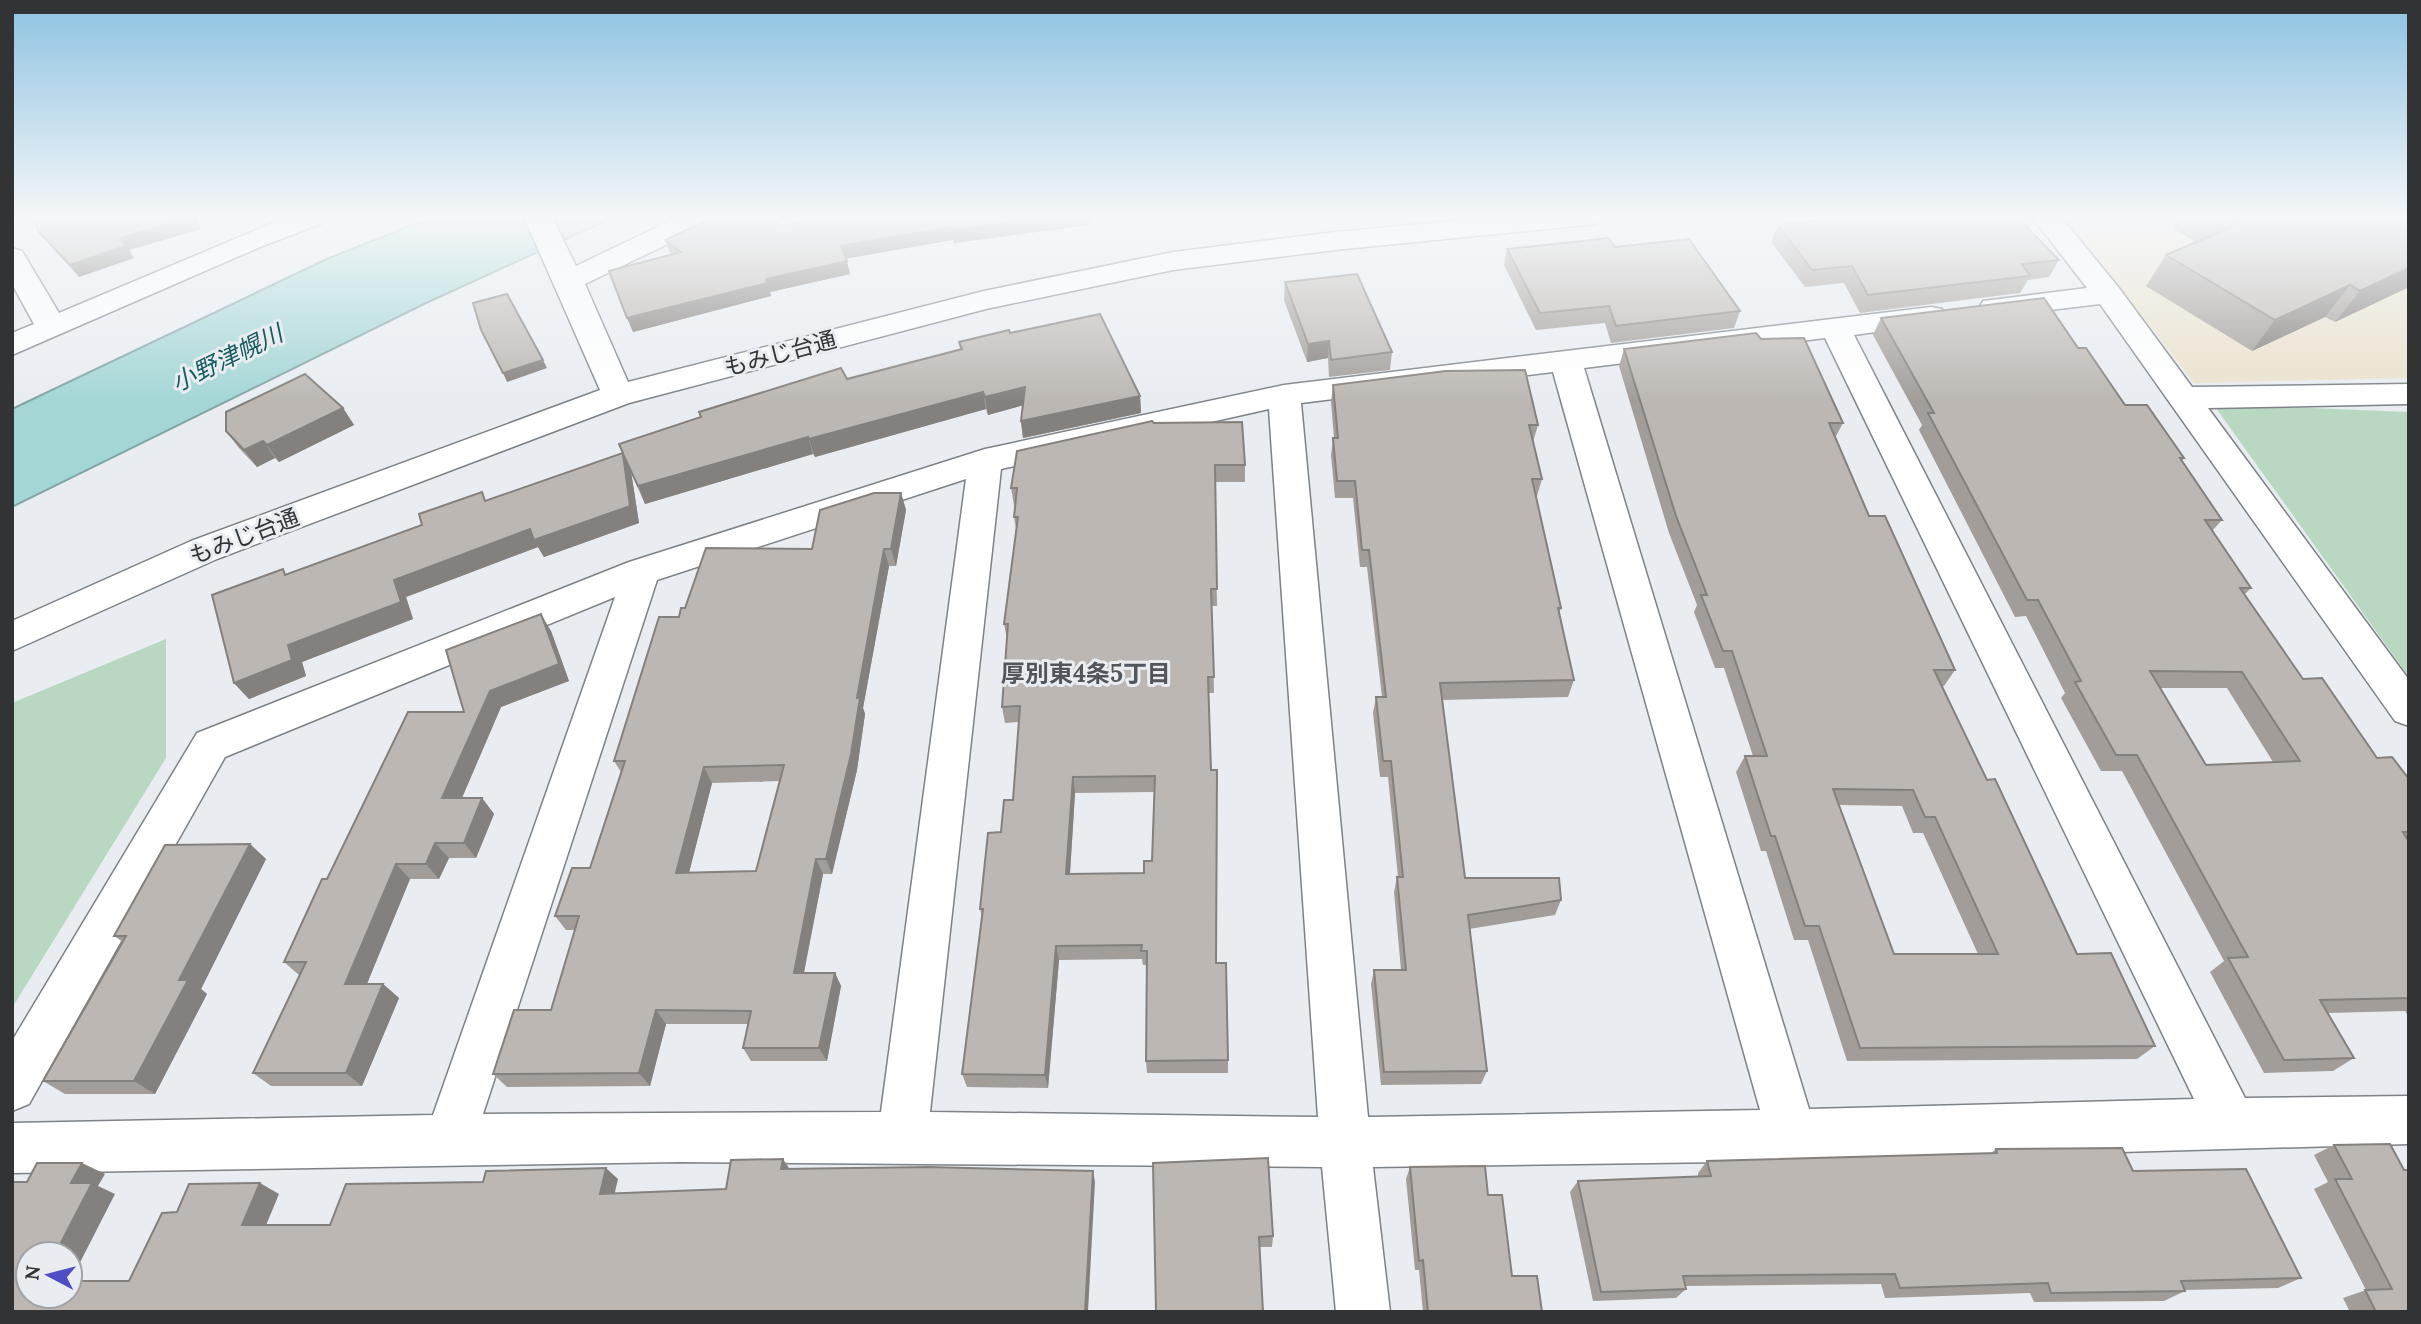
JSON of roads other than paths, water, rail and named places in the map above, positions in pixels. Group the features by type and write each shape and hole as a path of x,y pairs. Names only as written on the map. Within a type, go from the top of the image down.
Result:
{"street":[{"path":"24,279 52,328"},
{"path":"12,345 52,328 148,279"},
{"path":"574,279 569,281 618,395"},
{"name":"もみじ台通","path":"12,638 204,550 618,395 984,300 1087,279"},
{"path":"2096,279 2409,710"},
{"path":"12,1087 211,745 642,571 985,461 1284,395 2108,294"},
{"path":"1835,328 2231,1122"},
{"path":"1566,362 1792,1136"},
{"path":"2182,398 2409,394"},
{"path":"1284,395 1345,1142 1363,1312"},
{"path":"902,1137 985,461"},
{"path":"450,1138 642,571"},
{"path":"12,1148 450,1138 902,1137 1345,1142 1792,1136 2231,1122 2409,1121"}],"water":[{"name":"小野津幌川","path":"285,279 479,279 12,507 12,409"}],"district":[{"name":"厚別東4条5丁目","path":"1086,673"}]}
